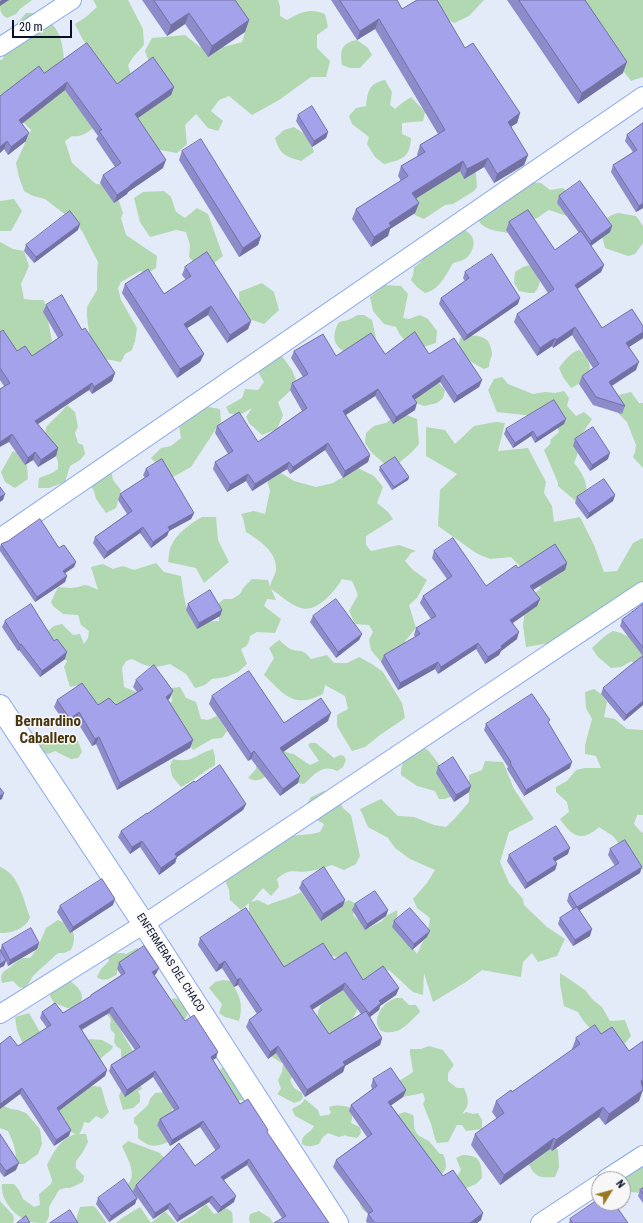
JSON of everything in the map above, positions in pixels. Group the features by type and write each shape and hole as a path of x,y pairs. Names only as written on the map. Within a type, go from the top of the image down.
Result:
{"main road":[{"name":"ENFERMERAS DEL CHACO","path":"0,706 144,924 337,1223"}],"street":[{"path":"0,47 72,0"},
{"path":"0,538 643,96"},
{"path":"0,1014 144,924 643,591"},
{"path":"618,1171 643,1155"},
{"path":"540,1223 591,1189"}],"green space":[{"path":"3,0 32,0 16,14 7,18 2,14 1,10 0,4"},
{"path":"93,0 128,0 143,29 144,45 128,65 132,78 119,91 92,50 83,40 75,24 97,7"},
{"path":"223,0 278,0 280,6 280,16 287,20 309,11 325,14 328,27 317,35 317,48 330,61 326,77 311,77 279,100 252,115 229,96 219,100 211,111 223,121 218,131 208,128 196,114 185,125 187,144 177,153 160,150 146,142 132,104 150,65 145,51 152,38 185,35 200,47 223,47 242,42 245,32"},
{"path":"428,0 484,0 469,16 454,23 435,12"},
{"path":"573,0 643,0 643,77 631,81 607,50"},
{"path":"26,13 41,13 55,28 62,44 64,59 72,63 101,122 84,134 80,136 72,136 65,141 72,163 96,184 110,185 117,195 123,213 121,218 126,235 157,256 156,268 148,273 140,271 121,282 118,288 121,300 137,328 132,350 125,354 121,362 105,359 94,346 89,333 87,307 97,290 98,262 82,231 75,222 45,199 33,196 24,191 19,177 16,163 31,130 8,107 0,94 0,60 3,59 9,32"},
{"path":"357,40 368,48 372,55 360,68 350,68 342,65 341,56 343,48 348,43"},
{"path":"385,80 392,92 390,105 395,109 411,97 425,112 423,121 402,123 402,134 411,138 409,150 404,157 384,164 375,157 367,144 369,137 352,124 349,116 356,108 366,106 368,92 372,86"},
{"path":"294,127 309,137 314,152 301,161 284,154 279,148 275,138 284,130"},
{"path":"474,168 477,187 474,191 453,204 445,205 424,219 415,215 407,208 443,170"},
{"path":"526,182 541,183 550,190 563,188 567,192 570,210 567,216 549,210 537,218 518,225 508,233 490,229 479,222 476,217"},
{"path":"164,191 171,197 176,212 185,218 197,208 208,214 223,256 213,264 199,268 189,257 190,245 186,232 176,230 150,237 140,222 134,198 143,192"},
{"path":"14,199 22,211 11,231 0,231 0,201"},
{"path":"618,213 636,216 643,226 643,243 635,254 628,256 605,248 602,236 603,222 611,215"},
{"path":"441,223 454,225 466,231 471,235 474,245 468,257 453,263 445,277 438,285 434,289 425,293 411,280 414,267 426,257 420,257 417,244 418,239"},
{"path":"0,242 13,249 24,251 29,266 21,284 24,299 44,300 52,341 42,354 35,359 0,344"},
{"path":"529,265 536,271 540,282 534,293 519,291 514,283 515,272"},
{"path":"262,283 274,292 279,310 264,324 240,316 239,292"},
{"path":"385,285 401,286 408,294 403,318 409,319 420,315 428,319 437,331 436,343 423,347 409,345 400,335 396,327 384,324 373,311 370,297"},
{"path":"358,315 364,315 372,320 378,347 347,353 336,344 334,336 336,327 339,322 348,320"},
{"path":"466,335 482,337 488,341 492,350 489,367 484,369 470,361 462,354 459,344 460,338"},
{"path":"579,350 584,354 590,368 588,375 579,384 571,388 563,377 559,368 570,355"},
{"path":"282,356 292,370 297,382 278,402 283,415 277,429 262,435 249,423 246,417 252,408 238,416 229,413 226,407 242,398 245,389 258,390 264,382 258,372 266,360"},
{"path":"502,377 508,384 533,394 564,391 569,398 567,406 576,416 584,412 592,419 575,442 578,453 574,463 582,474 586,483 585,497 579,504 558,486 544,450 550,444 551,439 559,432 551,406 534,416 497,412 488,390 494,379"},
{"path":"437,381 445,390 443,398 437,403 424,406 414,402 416,390"},
{"path":"631,392 639,403 643,403 643,468 633,457 636,445 627,422 616,411 614,402 619,395"},
{"path":"67,405 75,412 78,427 75,433 78,443 83,445 85,454 80,460 70,466 65,482 49,488 38,488 39,478 58,469 56,456 45,437 46,427"},
{"path":"208,407 220,409 221,421 191,467 171,478 151,458 161,448 171,446 181,438 179,425 189,416"},
{"path":"404,414 417,419 419,444 400,462 386,465 372,453 365,443 366,433 374,426 386,423 395,416"},
{"path":"496,422 505,423 498,451 528,448 546,482 544,493 552,506 554,522 580,517 594,545 604,572 617,571 633,543 643,538 643,590 614,599 581,632 556,642 526,647 523,626 526,600 541,588 511,557 490,559 476,553 438,526 440,490 457,474 426,456 426,427 445,430 455,444 474,426"},
{"path":"13,451 22,456 26,462 28,479 15,488 5,482 1,472"},
{"path":"264,468 276,470 294,481 316,487 333,483 358,468 374,476 383,487 377,503 387,511 393,519 366,536 366,545 371,551 399,545 416,551 411,553 405,561 413,570 427,580 417,598 409,605 416,628 406,640 401,650 381,662 371,650 369,640 373,632 369,625 355,624 349,611 358,595 352,581 342,579 325,600 307,609 294,605 271,589 276,600 267,599 264,606 281,619 275,633 257,632 250,636 248,644 241,649 247,664 238,672 226,677 212,679 205,685 195,688 186,674 170,664 154,667 142,664 132,659 126,661 122,668 124,687 137,692 149,707 97,711 79,685 70,687 64,667 67,661 52,647 44,634 54,626 62,624 73,635 80,634 84,644 88,638 89,631 81,625 78,615 63,614 53,606 51,602 58,587 72,588 86,585 98,590 91,567 103,564 113,569 123,566 134,570 156,563 164,572 181,576 186,606 193,622 219,621 219,603 224,599 232,599 240,594 244,587 252,579 268,580 270,587 275,573 276,563 274,557 266,547 246,532 241,514 254,511 265,514 270,491"},
{"path":"111,470 113,480 121,490 116,508 106,513 96,499 94,491 89,483"},
{"path":"202,517 216,517 218,540 229,562 204,583 196,568 168,562 170,548 177,537 189,525"},
{"path":"613,631 621,633 643,644 643,671 639,671 632,661 621,667 611,668 598,657 592,648"},
{"path":"279,640 290,649 303,652 311,659 327,655 334,663 347,663 359,657 372,664 383,672 402,703 405,718 365,747 352,751 337,726 337,715 348,709 345,696 325,685 323,694 313,698 297,700 284,694 264,675 274,658 269,648"},
{"path":"180,687 186,698 196,702 201,719 208,720 217,716 227,731 222,738 212,739 193,750 164,708 172,701 171,688"},
{"path":"594,689 601,694 607,702 604,717 615,719 627,729 643,730 643,815 637,815 634,824 643,833 643,870 613,836 599,827 587,835 577,835 569,830 560,819 569,812 567,802 556,792 556,787 567,781 576,770 585,768 601,768 596,756 585,754 585,745 592,719 586,708 585,692"},
{"path":"48,735 60,740 64,738 78,741 82,752 78,758 71,759 55,751 48,754 43,752 34,739"},
{"path":"310,743 316,743 334,758 340,755 344,756 346,760 343,767 337,771 328,768 320,770 304,784 298,783 284,766 258,780 248,778 256,769 256,764 280,748 288,753 294,754 310,765 319,761 308,745"},
{"path":"420,746 428,750 439,764 440,771 452,796 445,799 439,799 435,791 417,786 401,775 402,765 409,755"},
{"path":"213,749 215,765 181,787 172,776 170,766 173,759 185,760 194,758"},
{"path":"485,761 503,762 514,789 534,819 509,832 500,862 509,883 523,899 524,905 547,927 565,939 557,956 538,962 532,953 523,962 521,977 482,970 466,982 433,1002 424,973 423,995 413,992 389,970 367,982 354,977 344,959 332,956 315,958 279,970 249,914 249,903 241,910 230,900 229,890 225,880 289,836 320,832 324,824 313,818 305,807 311,797 324,791 335,792 343,808 351,815 360,856 356,864 344,870 332,865 313,871 294,871 286,873 277,879 279,887 271,896 263,888 251,902 258,900 268,905 301,892 318,916 333,913 336,906 349,900 356,904 353,915 367,929 382,921 386,916 397,910 398,929 417,954 423,941 427,937 430,918 417,908 413,899 427,883 435,870 410,859 395,848 388,838 368,827 360,809 381,799 398,816 414,817 434,825 446,827 469,802 469,775 482,770"},
{"path":"0,867 12,875 16,881 30,917 26,924 18,930 4,933 0,933"},
{"path":"58,920 71,926 74,938 71,950 64,953 58,953 34,975 28,985 24,988 19,987 13,981 2,983 1,975 3,972 22,958 30,958 37,949 46,928"},
{"path":"137,948 141,951 117,969 117,974 115,976 104,980 97,977 101,969 109,961 107,954 126,954"},
{"path":"560,973 585,990 593,1000 602,1007 610,1021 625,1020 631,1036 621,1048 591,1029 578,1012 564,1006 560,984"},
{"path":"67,979 81,992 82,1000 75,1008 67,1008 54,1003 50,996 51,991"},
{"path":"223,980 231,981 240,1000 241,1010 239,1021 225,1017 219,1013 222,1004 209,988 215,982"},
{"path":"341,984 358,1002 356,1013 334,1036 316,1026 318,1011 322,1004 334,996"},
{"path":"100,995 134,1053 122,1060 121,1049 117,1047 114,1042 115,1034 111,1030 111,1020 107,1014 98,1007"},
{"path":"173,998 184,1000 187,1007 187,1016 183,1021 163,1013"},
{"path":"397,998 402,998 409,1005 416,1005 420,1011 398,1031 381,1031 378,1027 377,1018 386,1004"},
{"path":"29,1013 40,1032 38,1038 27,1042 22,1042 17,1030 15,1017"},
{"path":"87,1040 102,1040 113,1046 112,1049 99,1062"},
{"path":"273,1044 294,1075 290,1080 294,1088 302,1093 303,1098 300,1101 294,1103 277,1094 281,1089 278,1080 282,1072 283,1064 271,1056"},
{"path":"429,1046 443,1050 454,1065 448,1073 448,1081 457,1088 464,1088 468,1102 462,1114 466,1112 473,1114 478,1113 482,1120 482,1129 466,1131 462,1125 457,1125 448,1142 437,1143 423,1104 425,1100 423,1093 403,1097 394,1084 413,1072 410,1049 421,1049"},
{"path":"224,1066 245,1100 235,1101 234,1094 228,1092 220,1075 220,1070"},
{"path":"94,1086 101,1087 109,1112 102,1119 96,1116 89,1123 84,1122 79,1134 86,1134 88,1142 76,1161 76,1168 84,1176 83,1182 70,1188 59,1190 49,1207 49,1216 46,1223 25,1220 14,1212 6,1202 2,1190 2,1184 14,1184 19,1190 23,1199 34,1207 40,1205 39,1194 51,1184 52,1180 47,1165 62,1142 70,1136 76,1134 65,1130 63,1126 66,1120 61,1116 51,1114 81,1089"},
{"path":"141,1086 142,1089 138,1091 140,1095 140,1102 133,1108 123,1110 119,1096 121,1091 125,1096"},
{"path":"166,1092 176,1101 169,1118 157,1125 168,1142 152,1146 138,1138 138,1127 134,1123 134,1118 148,1105 150,1099 155,1093"},
{"path":"305,1099 318,1110 320,1116 331,1113 329,1107 345,1106 351,1108 353,1111 351,1123 360,1127 361,1133 357,1138 346,1135 339,1137 328,1133 322,1138 319,1144 308,1146 302,1144 303,1138 314,1126 295,1116 292,1109 301,1104"},
{"path":"4,1106 26,1113 40,1129 42,1144 38,1154 24,1164 16,1164 15,1150 8,1131 0,1128 0,1109"},
{"path":"405,1112 413,1115 414,1128 417,1134 429,1141 440,1154 443,1154 446,1161 446,1168 438,1178 368,1213 363,1210 360,1204 395,1118 399,1114"},
{"path":"128,1141 160,1153 164,1158 137,1200 129,1196 125,1183 128,1184 132,1175 132,1170 122,1146"},
{"path":"550,1142 558,1150 559,1167 555,1177 538,1176 532,1171 525,1156"},
{"path":"462,1155 472,1156 478,1160 481,1167 482,1178 476,1184 462,1190 457,1177 461,1170 456,1158"},
{"path":"643,1162 643,1193 631,1192 631,1173 635,1172"},
{"path":"0,1201 13,1215 13,1223 0,1223"},
{"path":"206,1204 214,1214 226,1208 232,1212 232,1223 179,1223 195,1214"},
{"path":"93,1206 107,1223 77,1223 77,1216 80,1207"},
{"path":"140,1207 151,1223 116,1223 122,1218"},
{"path":"165,1211 176,1223 151,1223"},
{"path":"259,1211 270,1218 273,1223 250,1223 250,1214"}],"building":[{"path":"154,0 235,0 249,20 212,46 189,13 171,25"},
{"path":"340,0 397,0 402,9 417,0 437,0 465,48 473,43 520,113 508,122 528,155 497,174 488,158 467,169 463,161 412,193 419,203 389,223 391,226 374,237 356,209 408,176 401,166 425,152 420,145 445,130 379,19 360,31"},
{"path":"519,0 585,0 627,62 582,93"},
{"path":"87,43 117,84 153,57 174,87 135,114 166,160 117,195 103,175 121,163 99,131 102,130 67,82 19,120 29,133 11,147 7,141 0,147 0,96 39,66 44,73"},
{"path":"312,106 328,132 314,141 298,115"},
{"path":"643,123 643,203 639,206 613,165 637,150 627,135"},
{"path":"201,139 261,236 243,248 182,151"},
{"path":"580,181 612,226 591,241 559,196"},
{"path":"528,210 555,250 581,231 604,265 575,285 602,328 632,309 643,326 643,332 626,343 639,362 609,382 625,406 596,397 582,376 599,364 575,327 556,340 555,338 540,348 517,314 554,289 509,222"},
{"path":"70,211 80,224 36,257 26,245"},
{"path":"207,252 251,321 230,335 211,306 184,324 204,354 180,369 125,284 148,269 164,294 191,276 185,267"},
{"path":"492,254 520,298 467,335 441,298 469,278 465,272"},
{"path":"62,295 82,330 85,328 115,373 94,387 92,383 35,421 58,448 41,460 35,452 28,458 12,434 0,442 0,389 10,383 0,368 0,332 3,330 17,351 25,346 32,356 63,335 46,305"},
{"path":"415,332 429,354 454,338 482,380 457,396 443,375 412,396 417,403 396,417 378,389 343,411 370,455 345,471 328,443 293,467 289,462 255,484 248,474 230,485 215,462 233,451 217,426 239,412 258,442 307,408 292,383 308,374 294,351 323,334 336,356 371,333 385,354"},
{"path":"554,400 566,419 537,438 533,431 515,443 506,429"},
{"path":"593,427 610,453 592,465 575,439"},
{"path":"395,457 409,477 394,487 380,467"},
{"path":"162,459 194,513 168,527 170,530 153,542 143,527 107,552 95,537 132,511 120,494 149,475 146,469"},
{"path":"604,479 615,495 589,513 577,497"},
{"path":"0,487 5,494 0,497"},
{"path":"40,519 59,548 64,545 76,562 63,571 67,576 37,597 1,544 8,541"},
{"path":"453,538 486,586 516,565 518,568 555,544 567,563 530,586 540,599 510,620 519,632 501,646 502,648 488,657 478,643 441,667 438,662 400,683 384,655 420,634 416,628 436,616 423,596 452,576 434,551"},
{"path":"210,590 222,610 199,623 188,604"},
{"path":"336,599 362,634 338,652 313,616"},
{"path":"31,604 54,641 57,639 67,652 42,671 21,644 20,645 5,621"},
{"path":"643,604 643,648 622,620"},
{"path":"643,656 643,701 626,715 603,688"},
{"path":"154,665 173,691 166,697 193,740 120,783 99,737 95,739 79,712 70,719 57,700 82,683 98,705 109,698 116,705 143,689 136,680"},
{"path":"249,671 284,723 321,698 331,713 280,748 300,776 283,789 254,751 251,754 212,696"},
{"path":"532,694 550,720 548,722 572,762 526,790 510,763 511,762 486,724"},
{"path":"453,757 471,786 456,795 438,767"},
{"path":"220,765 246,804 175,854 177,857 161,868 142,841 132,847 121,831"},
{"path":"0,788 4,793 0,796"},
{"path":"556,826 570,848 553,858 557,864 527,883 509,855"},
{"path":"625,840 642,867 577,907 569,894 619,863 610,849"},
{"path":"324,867 345,900 323,914 302,882"},
{"path":"102,879 115,899 73,927 60,906"},
{"path":"375,891 388,910 367,924 355,904"},
{"path":"577,907 592,929 575,940 560,918"},
{"path":"246,908 284,967 323,943 334,960 346,952 363,980 383,966 399,988 379,1001 381,1003 369,1013 345,983 310,1006 329,1034 366,1011 382,1038 343,1062 345,1065 307,1090 278,1046 270,1052 249,1020 262,1010 240,978 237,980 225,961 219,965 200,938"},
{"path":"410,908 430,931 414,944 394,921"},
{"path":"31,928 39,943 10,960 2,945"},
{"path":"144,946 159,968 152,972 185,1021 194,1015 218,1052 211,1057 240,1104 248,1099 268,1130 267,1132 329,1223 274,1223 286,1216 249,1159 221,1177 236,1196 221,1207 212,1196 179,1216 170,1203 155,1213 136,1185 179,1143 195,1166 220,1147 203,1121 172,1140 160,1119 179,1108 155,1071 127,1090 111,1065 140,1047 112,1007 79,1026 107,1070 57,1108 71,1130 56,1140 22,1088 0,1104 0,1044 10,1036 18,1046 51,1025 42,1012 55,1003 63,1013 91,996 125,973 119,963"},
{"path":"0,950 6,960 0,964"},
{"path":"595,1025 601,1034 612,1027 629,1051 643,1041 643,1080 641,1081 643,1090 609,1114 603,1107 556,1140 554,1138 504,1175 475,1134 504,1113 496,1101 511,1090 512,1092 580,1044 576,1038"},
{"path":"391,1068 406,1090 388,1102 443,1176 453,1170 483,1213 470,1223 375,1223 368,1214 373,1211 336,1160 372,1134 351,1105 377,1086 373,1079"},
{"path":"0,1134 19,1163 6,1171 0,1163"},
{"path":"124,1179 137,1198 111,1216 98,1198"},
{"path":"591,1205 591,1211 620,1211 628,1223 573,1223 570,1219"},
{"path":"70,1210 78,1223 50,1223"},
{"path":"26,1216 30,1223 17,1223"}],"district":[{"name":"Bernardino Caballero","path":"48,730"}]}
